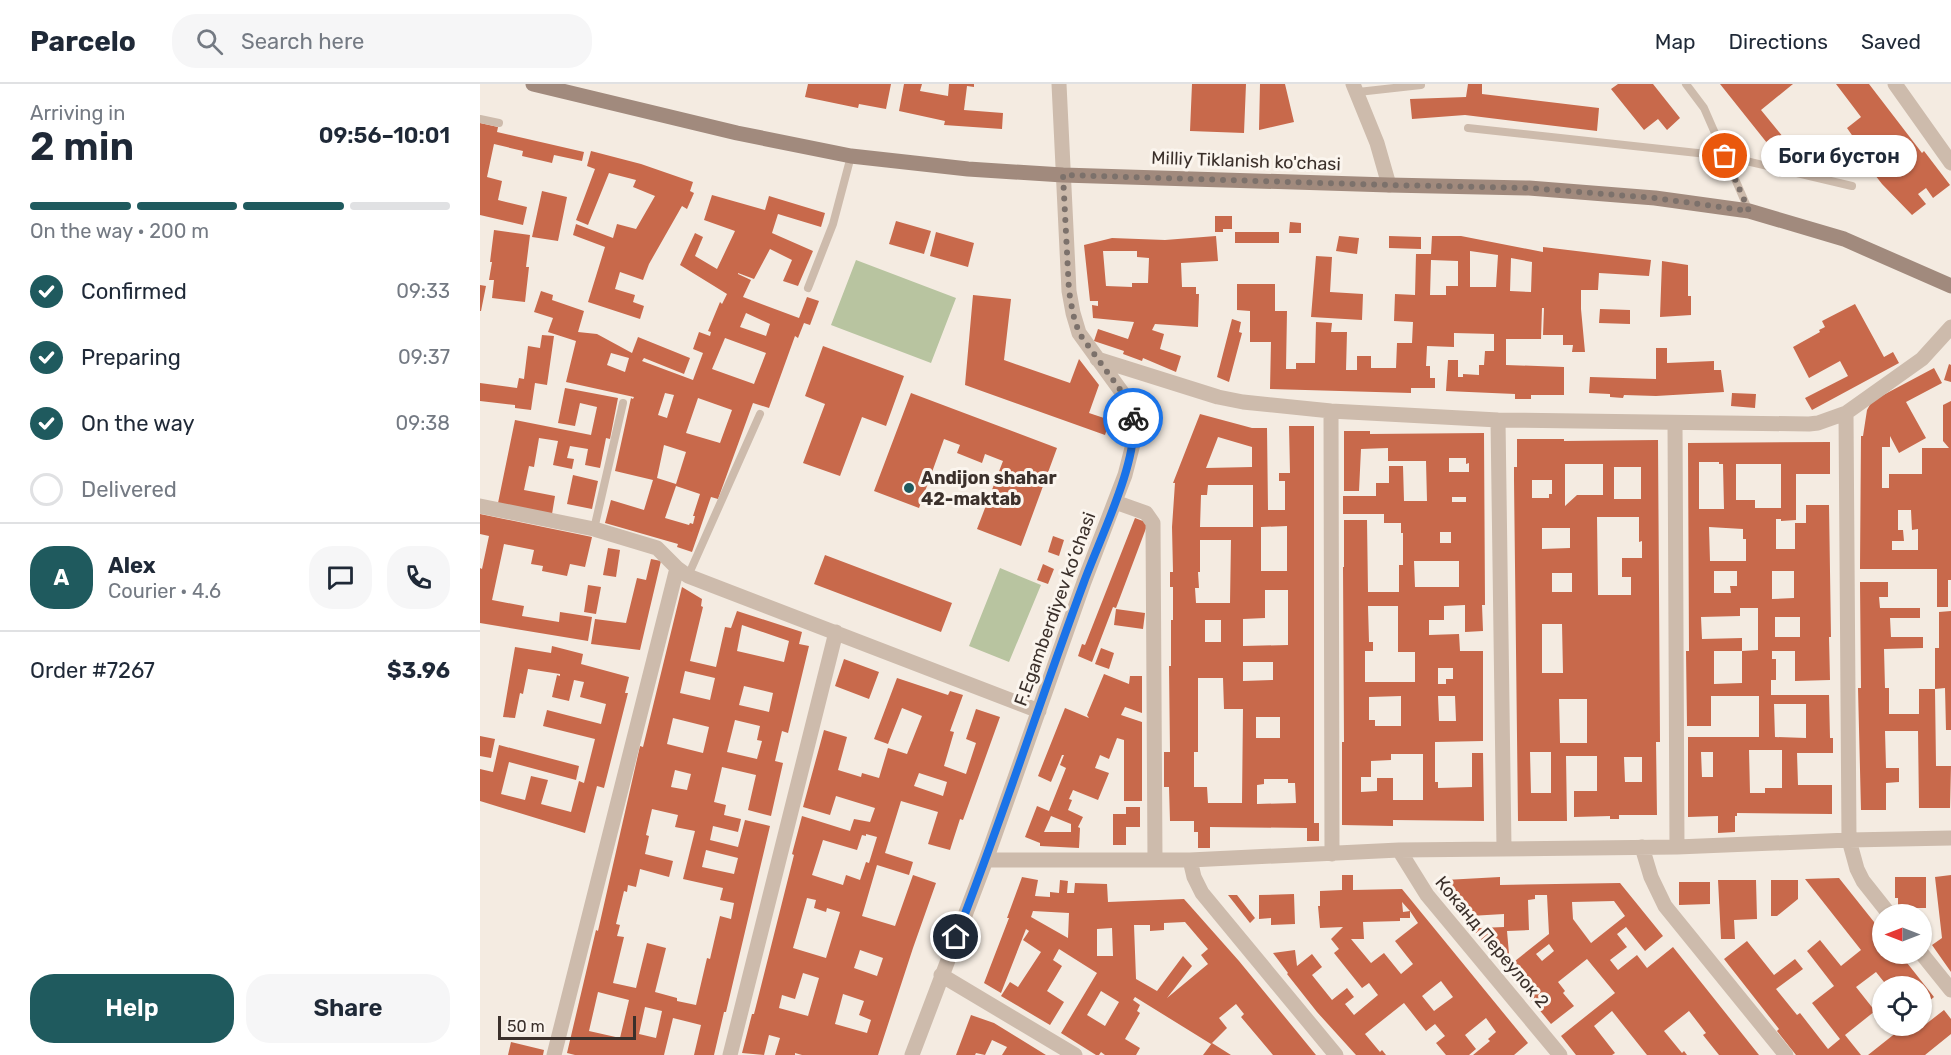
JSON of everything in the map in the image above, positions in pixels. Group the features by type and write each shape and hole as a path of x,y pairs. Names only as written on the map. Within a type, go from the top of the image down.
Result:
{"main road":[{"name":"Milliy Tiklanish ko'chasi","path":"533,84 565,88 737,134 851,156 968,169 1063,175 1529,188 1655,198 1749,211 1844,239 1951,286"}],"street":[{"name":"F.Egamberdiyev kо‘chasi","path":"912,1055 986,860 1084,582 1115,502 1133,444 1134,421 1129,402 1079,333 1073,314 1069,291 1059,84"},
{"path":"1895,84 1951,163"},
{"path":"1356,88 1377,143 1389,185"},
{"path":"1097,359 1235,401 1331,411 1498,420 1818,423 1846,413 1922,359 1951,327"},
{"path":"1331,411 1332,854"},
{"path":"1846,413 1849,840 1860,875 1881,904"},
{"path":"1498,420 1504,848"},
{"path":"1675,423 1677,848"},
{"path":"1115,502 1146,513 1153,524 1155,860"},
{"path":"480,506 594,529 657,548 682,572 1039,711"},
{"path":"554,1055 682,572"},
{"path":"730,1055 836,632"},
{"path":"986,860 1190,860 1399,850 1677,848 1951,838"},
{"path":"1642,848 1651,876 1665,906 1786,1055"},
{"name":"Коканд Πереулок 2","path":"1399,850 1421,888 1560,1055"},
{"path":"1190,860 1194,878 1202,893 1336,1055"},
{"path":"1930,964 1951,990"},
{"path":"941,975 1075,1055"}],"lane":[{"path":"1686,84 1704,108 1749,211"},
{"path":"1356,88 1422,86"},
{"path":"480,119 499,123"},
{"path":"1468,128 1725,156 1852,186"},
{"path":"808,288 833,224 851,156"},
{"path":"594,529 623,403"},
{"path":"682,572 760,414"}],"green space":[{"path":"856,260 956,298 931,363 831,325"},
{"path":"1000,568 1041,585 1009,662 969,646"}],"building":[{"path":"808,84 891,84 886,109 859,104 858,108 805,97"},
{"path":"904,84 922,84 920,91 948,96 949,84 974,84 974,87 967,86 964,110 1003,113 1002,129 944,125 945,121 899,111"},
{"path":"1192,84 1246,84 1244,133 1190,131"},
{"path":"1260,84 1285,84 1294,122 1259,130"},
{"path":"1468,84 1482,84 1482,94 1599,108 1597,131 1465,115 1412,119 1410,99 1466,97"},
{"path":"1618,84 1653,84 1680,118 1667,130 1658,119 1644,130 1611,89"},
{"path":"1720,84 1793,84 1761,110 1792,148 1779,158"},
{"path":"1836,84 1869,84 1922,153 1924,151 1950,185 1933,198 1926,188 1918,194 1926,204 1912,215 1882,184 1851,144 1856,141 1847,128 1861,117"},
{"path":"480,123 498,127 497,132 584,152 582,161 554,155 552,163 522,156 523,151 494,144 487,177 502,181 498,200 527,207 523,225 480,215"},
{"path":"591,151 641,164 693,182 690,191 694,193 687,209 682,206 649,264 643,280 620,272 615,289 635,295 633,302 644,306 640,319 588,302 605,247 573,235 576,224 613,238 617,224 636,229 655,196 633,187 636,180 609,173 588,225 576,220 595,169 587,166"},
{"path":"542,191 567,197 558,241 532,237"},
{"path":"712,195 765,210 769,196 825,213 821,227 778,214 772,233 813,251 798,286 783,281 792,260 770,249 754,279 738,273 751,280 743,297 799,318 807,297 819,301 810,325 804,323 798,338 795,336 769,408 753,403 718,499 711,497 692,552 677,547 678,544 605,523 611,500 644,510 653,480 615,471 631,398 634,397 566,382 576,341 548,332 553,318 534,312 541,291 553,295 552,300 584,311 578,332 597,334 632,353 638,337 690,358 684,374 644,358 642,361 693,380 703,353 693,349 699,332 710,336 711,332 708,331 720,302 722,304 727,294 680,265 695,233 703,237 695,256 717,269 735,231 704,220","holes":["746,313 770,324 766,336 740,327","725,338 766,353 754,384 712,369","611,353 629,358 625,372 607,365","665,393 674,395 667,418 658,415","698,398 732,410 720,443 686,433","664,445 686,452 676,484 657,478","676,486 700,494 693,516 695,516 693,524 689,525 665,518"]},
{"path":"1215,216 1232,216 1232,229 1215,232"},
{"path":"896,221 931,231 924,254 889,244"},
{"path":"1290,222 1301,223 1301,233 1289,233"},
{"path":"494,230 530,235 525,302 492,298 494,280 489,280"},
{"path":"936,232 974,243 968,267 930,256"},
{"path":"1235,232 1279,232 1279,243 1235,243"},
{"path":"1216,236 1218,261 1181,263 1182,287 1196,287 1196,294 1199,294 1198,327 1155,324 1152,330 1164,334 1160,349 1181,356 1176,372 1143,358 1142,361 1123,354 1124,351 1094,341 1098,329 1128,339 1134,322 1093,318 1092,305 1098,306 1098,301 1090,301 1084,245 1112,238 1165,240","holes":["1103,251 1137,251 1137,257 1149,258 1148,283 1132,283 1132,287 1106,286"]},
{"path":"1339,236 1359,238 1357,254 1336,251"},
{"path":"1389,236 1421,237 1421,249 1389,248"},
{"path":"1432,236 1461,236 1543,252 1543,247 1651,260 1649,276 1599,273 1598,290 1581,290 1585,352 1572,352 1573,345 1563,345 1563,335 1543,335 1544,308 1542,308 1541,339 1506,339 1506,365 1564,367 1564,395 1531,395 1531,399 1515,399 1515,394 1446,391 1448,360 1458,360 1458,377 1463,377 1463,374 1479,375 1479,365 1484,365 1485,351 1494,351 1494,334 1454,333 1454,347 1427,346 1426,366 1430,366 1430,378 1435,378 1435,388 1411,388 1411,393 1270,389 1271,342 1250,342 1250,311 1237,310 1237,284 1275,284 1275,311 1287,311 1286,369 1296,369 1296,363 1315,363 1316,322 1332,323 1331,332 1347,332 1346,370 1357,370 1357,356 1371,356 1371,368 1396,368 1397,343 1412,343 1413,322 1394,321 1395,294 1415,295 1416,254 1431,254","holes":["1470,251 1498,255 1496,287 1470,287","1511,258 1532,262 1531,292 1510,291","1431,260 1458,261 1458,286 1446,286 1446,295 1430,295"]},
{"path":"1316,256 1332,257 1330,292 1363,294 1362,320 1311,317"},
{"path":"1662,261 1688,265 1688,296 1691,296 1691,315 1660,317"},
{"path":"480,285 486,286 481,311 480,311"},
{"path":"973,295 1011,299 1004,360 1070,383 1079,359 1099,385 1089,413 1110,420 1105,435 965,385"},
{"path":"1855,304 1884,357 1893,352 1899,363 1812,410 1805,398 1848,376 1840,361 1809,378 1793,347 1820,332 1819,330 1825,327 1822,321"},
{"path":"1600,309 1630,310 1630,324 1599,323"},
{"path":"1232,319 1241,322 1239,332 1242,333 1229,382 1217,377"},
{"path":"542,335 554,336 547,385 535,383 531,410 515,408 515,405 480,401 480,383 517,388 519,378 524,379 528,346 540,348"},
{"path":"823,346 904,376 886,426 862,417 840,476 803,463 825,404 805,396"},
{"path":"1656,348 1667,348 1667,363 1714,361 1714,370 1721,370 1724,392 1656,396 1624,395 1623,398 1610,397 1610,394 1589,393 1590,377 1656,379"},
{"path":"1949,364 1951,365 1951,382 1944,380"},
{"path":"1934,368 1942,383 1906,402 1926,438 1899,453 1890,436 1890,447 1882,447 1882,488 1889,488 1889,474 1922,474 1922,448 1949,448 1943,441 1943,405 1951,401 1951,580 1948,580 1948,607 1937,607 1937,569 1860,569 1861,436 1863,436 1867,410 1872,401","holes":["1898,510 1911,510 1912,530 1918,529 1918,550 1892,550 1892,541 1904,541 1903,530 1898,530"]},
{"path":"565,388 618,398 610,439 606,438 600,468 585,465 588,449 570,446 567,458 574,459 572,469 553,465 558,441 539,438 534,467 529,466 524,490 555,496 552,514 498,503 515,420 591,435 597,407 580,403 575,426 558,423"},
{"path":"911,393 1057,448 1021,546 977,529 1003,461 985,454 982,463 957,453 960,445 944,439 919,508 874,491"},
{"path":"1732,393 1756,394 1755,408 1731,406"},
{"path":"1200,414 1252,428 1267,428 1268,510 1285,510 1285,481 1279,481 1279,473 1290,473 1289,426 1314,426 1314,823 1319,823 1319,841 1307,841 1307,828 1210,827 1210,848 1198,848 1198,832 1194,832 1194,821 1170,821 1169,787 1164,787 1164,752 1170,752 1169,666 1171,666 1173,587 1170,587 1170,572 1173,572 1172,527 1175,483 1173,483","holes":["1218,437 1252,447 1252,467 1206,468","1208,485 1253,485 1253,527 1200,527 1201,495 1207,495","1287,526 1287,571 1261,571 1261,527","1200,540 1231,540 1230,603 1196,603 1195,588 1199,588","1265,590 1288,590 1288,645 1243,646 1243,619 1265,618","1205,620 1221,620 1221,642 1205,642","1243,662 1273,662 1273,680 1243,681","1198,678 1223,678 1224,709 1243,709 1242,803 1208,803 1207,787 1194,787 1194,752 1198,752","1256,717 1280,717 1280,738 1256,738","1264,779 1288,779 1288,783 1295,783 1296,803 1257,804 1257,785 1264,784"]},
{"path":"1344,431 1370,431 1370,434 1484,433 1485,605 1482,605 1483,631 1465,632 1465,605 1444,606 1444,620 1429,620 1429,635 1459,634 1460,651 1483,651 1483,741 1435,742 1435,782 1438,782 1438,788 1472,787 1472,753 1483,753 1484,821 1393,820 1393,826 1342,825 1344,520 1367,520 1368,592 1399,592 1399,565 1403,565 1401,523 1384,523 1384,514 1343,514 1343,496 1376,496 1376,483 1389,483 1389,466 1403,466 1404,501 1427,501 1426,461 1388,461 1388,448 1361,449 1359,491 1344,491","holes":["1449,458 1466,458 1466,464 1469,463 1469,472 1449,472","1452,497 1466,497 1466,502 1452,502","1440,532 1451,532 1451,543 1440,543","1414,561 1459,561 1459,587 1415,587","1368,606 1398,606 1398,652 1415,652 1415,682 1365,682 1365,651 1373,651 1373,642 1369,642","1438,668 1453,668 1453,679 1446,679 1446,684 1438,684","1401,696 1401,726 1375,726 1375,720 1369,720 1369,697","1438,696 1455,696 1456,721 1439,721","1391,754 1423,754 1423,800 1393,800 1393,778 1377,778 1377,791 1361,792 1361,777 1371,777 1371,761 1391,760"]},
{"path":"1517,439 1658,440 1660,742 1656,742 1657,815 1619,815 1619,819 1610,819 1610,816 1574,817 1574,791 1597,791 1597,756 1566,756 1567,821 1518,821 1514,480 1514,467 1517,467","holes":["1565,464 1603,464 1603,495 1577,495 1565,506","1614,467 1641,467 1641,499 1614,499","1532,480 1552,480 1552,494 1549,494 1549,498 1532,498","1597,517 1639,517 1639,542 1642,541 1642,558 1622,558 1622,577 1631,577 1631,595 1598,595","1542,528 1570,528 1570,548 1542,549","1552,573 1572,573 1572,592 1552,592","1542,624 1562,624 1563,673 1542,673","1559,699 1587,699 1587,743 1560,743","1530,752 1551,752 1551,793 1531,793","1624,757 1642,757 1642,782 1625,782"]},
{"path":"1830,442 1830,474 1796,474 1796,520 1776,519 1776,549 1795,549 1795,523 1806,523 1806,505 1829,505 1830,680 1795,681 1795,651 1772,651 1772,659 1776,659 1776,680 1771,680 1771,695 1829,695 1830,738 1833,738 1833,753 1797,753 1798,785 1832,785 1832,814 1737,813 1735,832 1718,833 1718,816 1688,817 1688,737 1759,737 1759,696 1711,696 1711,726 1687,726 1688,443","holes":["1699,462 1723,464 1724,509 1699,509","1736,464 1781,464 1781,508 1755,508 1755,500 1736,500","1709,527 1743,529 1743,539 1746,539 1746,561 1710,561","1714,571 1737,571 1737,586 1730,586 1731,593 1714,593","1772,571 1794,571 1794,598 1772,599","1740,608 1758,608 1758,650 1742,651 1742,638 1702,639 1701,617 1740,616","1775,617 1800,617 1800,637 1775,637","1714,651 1742,651 1742,683 1714,684","1774,704 1806,704 1806,738 1775,737","1749,750 1782,750 1782,788 1765,788 1765,793 1750,793","1701,752 1713,752 1713,777 1702,777"]},
{"path":"573,475 598,481 592,509 567,504"},
{"path":"480,514 592,537 585,567 570,564 567,576 542,571 543,566 531,564 534,550 504,544 492,600 524,606 522,616 559,622 560,612 592,617 588,641 480,623 480,568 482,569 489,536 480,534"},
{"path":"1135,518 1148,523 1116,608 1113,607 1092,662 1078,656 1082,644 1085,645"},
{"path":"1053,536 1064,540 1059,556 1048,552"},
{"path":"608,548 620,550 616,577 603,575"},
{"path":"825,555 952,603 941,632 814,584"},
{"path":"651,559 661,561 640,650 591,644 595,619 626,623 637,578 646,580"},
{"path":"1043,564 1054,569 1048,584 1037,580"},
{"path":"1860,582 1888,582 1888,597 1879,597 1880,608 1920,608 1920,618 1890,618 1891,637 1923,637 1923,648 1884,649 1885,688 1889,688 1889,714 1919,714 1919,689 1935,689 1936,766 1951,766 1950,808 1919,808 1918,731 1885,731 1886,768 1899,768 1899,782 1886,783 1886,810 1861,810 1858,688 1861,688"},
{"path":"588,585 601,587 596,614 584,612"},
{"path":"682,587 702,599 701,606 703,607 690,661 716,667 725,627 731,628 737,611 802,632 799,644 809,646 788,733 782,731 775,761 783,763 771,816 748,810 756,775 722,767 714,802 726,805 724,815 741,819 738,832 713,826 710,840 738,847 745,820 770,826 714,1055 694,1055 701,1025 673,1018 664,1055 575,1055 567,1053 596,930 598,931 640,746 643,747","holes":["742,625 789,641 784,662 737,651","685,671 715,678 710,700 680,693","744,686 773,693 769,712 739,705","673,718 709,727 703,753 667,744","735,720 760,726 757,740 762,741 757,759 727,752","675,770 691,774 687,790 671,787","652,809 678,815 675,827 695,831 683,879 723,888 720,900 734,903 731,919 720,916 696,1005 677,1001 677,998 655,992 666,948 647,943 636,988 613,983 624,937 617,936 620,925 616,924 624,891 627,892 628,885 636,887 640,869 669,877 673,861 645,854 649,836 646,835","706,850 738,858 734,874 702,867","598,992 629,1000 620,1038 589,1031","645,1007 662,1011 656,1038 639,1034"]},
{"path":"1116,609 1145,613 1143,629 1114,625"},
{"path":"1951,611 1951,730 1946,730 1945,688 1935,689 1935,648 1939,648 1939,612"},
{"path":"552,646 583,654 581,664 629,677 625,693 628,693 604,788 597,786 585,833 480,801 480,769 493,772 499,745 579,766 576,780 509,762 501,794 525,800 531,776 548,780 541,804 571,812 579,781 584,783 595,739 543,726 547,710 601,724 606,704 580,697 584,682 574,680 569,701 552,697 557,675 560,676 560,674 528,669 515,718 503,717 515,647 551,653"},
{"path":"1101,648 1114,653 1109,669 1095,664"},
{"path":"844,659 879,672 869,699 835,686"},
{"path":"1104,674 1129,684 1130,676 1142,676 1142,713 1125,707 1121,715 1142,722 1142,801 1124,801 1124,740 1117,738 1109,759 1100,755 1095,768 1109,773 1098,800 1073,790 1069,799 1072,800 1068,810 1083,817 1078,827 1080,828 1079,848 1040,846 1040,843 1025,837 1037,806 1049,811 1066,768 1060,765 1064,755 1062,755 1051,782 1038,776 1065,708 1089,718 1087,715","holes":["1051,816 1071,824 1071,832 1044,832"]},
{"path":"897,678 948,695 950,691 963,695 950,731 954,732 944,766 966,774 976,743 966,739 976,709 1000,717 950,850 928,844 938,812 901,801 885,853 913,862 909,875 877,865 862,916 895,926 913,875 936,883 878,1055 802,1055 795,1053 795,1055 775,1055 780,1038 769,1035 764,1055 742,1053 752,1014 754,1014 802,816 850,831 854,819 870,822 875,808 836,796 830,815 803,807 824,730 847,737 838,770 861,777 862,773 879,778 888,748 907,754 922,716 902,708 888,744 874,739","holes":["919,773 947,782 943,796 914,786","862,835 877,837 869,863 866,862 860,880 846,875 843,885 812,875 823,840 857,850","807,898 816,900 814,908 826,912 827,908 840,912 826,958 793,948","860,950 883,958 877,976 854,968","803,973 819,978 808,1016 779,1008 782,995 795,999","843,994 864,1001 859,1015 871,1020 867,1033 835,1024"]},
{"path":"480,736 495,739 491,758 480,756"},
{"path":"1126,807 1140,807 1140,827 1126,827 1126,845 1113,845 1113,814 1126,814"},
{"path":"1342,875 1353,875 1353,890 1402,889 1528,1043 1514,1055 1473,1055 1490,1041 1488,1039 1496,1032 1486,1018 1465,1035 1476,1049 1469,1055 1446,1055 1436,1043 1445,1036 1435,1024 1426,1031 1404,1003 1365,1034 1380,1052 1382,1050 1386,1055 1356,1055 1317,1012 1273,953 1295,950 1297,966 1312,954 1322,967 1312,975 1332,1000 1347,988 1354,997 1345,1004 1354,1015 1378,995 1369,983 1362,988 1334,953 1339,949 1331,939 1343,927 1320,928 1318,906 1320,906 1320,891 1342,890","holes":["1402,902 1410,911 1403,912","1410,911 1418,923 1395,941 1413,964 1401,974 1384,953 1371,963 1351,939 1364,939 1363,922 1400,921 1400,918 1410,918","1441,981 1453,997 1434,1011 1422,996"]},
{"path":"1951,875 1951,972 1932,945 1942,938 1935,877"},
{"path":"1022,877 1038,880 1035,896 1050,897 1050,892 1059,893 1060,880 1068,881 1067,893 1074,893 1075,883 1107,884 1108,902 1184,899 1239,961 1316,1055 1273,1055 1241,1017 1244,1014 1236,1004 1219,1018 1227,1028 1211,1044 1135,997 1133,1000 1140,1005 1137,1011 1140,1013 1125,1039 1140,1048 1136,1055 1105,1055 1101,1052 1096,1055 1061,1033 1097,973 1059,949 1053,960 1062,966 1047,991 1064,1002 1050,1025 1001,996 1010,982 1018,987 1041,952 1023,940 1029,931 1026,929 1001,993 984,983 1009,918 1007,918","holes":["1033,911 1069,913 1068,938 1031,917","1185,922 1208,949 1201,955 1208,964 1167,998 1192,966 1183,956 1157,991 1136,979 1134,925 1150,925 1150,931 1164,930 1164,923","1112,928 1113,956 1097,956 1097,929","1101,991 1119,1002 1105,1026 1087,1015"]},
{"path":"1500,877 1500,885 1620,883 1663,936 1645,951 1626,927 1617,934 1627,947 1610,960 1618,970 1637,955 1647,968 1673,947 1759,1055 1719,1055 1703,1035 1706,1033 1689,1011 1664,1031 1682,1053 1684,1051 1687,1055 1647,1055 1612,1011 1594,1026 1615,1053 1612,1055 1576,1055 1561,1036 1615,993 1587,959 1558,982 1565,991 1563,993 1574,1006 1551,1024 1457,910 1442,889 1445,888 1445,880","holes":["1535,895 1547,895 1549,934 1510,965 1507,931 1529,930 1528,900 1535,899","1614,901 1625,916 1591,943 1573,919 1572,902","1504,914 1504,927 1480,928 1470,916","1549,944 1554,951 1542,961 1536,954"]},
{"path":"1895,877 1926,877 1926,904 1898,904 1898,898 1895,898"},
{"path":"1839,878 1872,919 1872,964 1908,964 1917,976 1879,976 1876,972 1856,987 1872,1007 1872,1013 1845,1035 1861,1055 1796,1055 1777,1031 1779,1029 1724,959 1747,941 1774,975 1795,959 1803,969 1776,989 1797,1015 1800,1013 1828,1049 1840,1039 1812,1003 1834,986 1807,951 1820,940 1841,966 1861,950 1805,879"},
{"path":"1718,880 1756,880 1757,919 1734,920 1735,939 1721,939"},
{"path":"1771,880 1798,880 1798,899 1777,916 1771,916"},
{"path":"1679,882 1710,882 1710,904 1679,905"},
{"path":"1294,894 1295,924 1271,925 1271,918 1259,919 1259,895"},
{"path":"1228,895 1237,895 1255,918 1250,923"},
{"path":"1944,1010 1951,1019 1951,1034 1925,1055 1868,1055 1892,1036 1932,1036 1932,1019"},
{"path":"971,1015 994,1023 1046,1055 1002,1055 1007,1047 992,1040 985,1055 976,1053 975,1055 956,1055"},
{"path":"511,1042 544,1050 543,1055 508,1055"},
{"path":"1212,1043 1231,1055 1203,1055"}],"way so far":[{"path":"1133,418 1129,402 1079,333 1073,314 1069,291 1063,175 1529,188 1655,198 1749,211 1725,156"}],"place":[{"name":"Боги бустон","path":"1725,156"},
{"name":"Andijon shahar 42-maktab","path":"909,488"}],"route":[{"path":"956,937 1125,475 1133,444 1133,418"}]}
